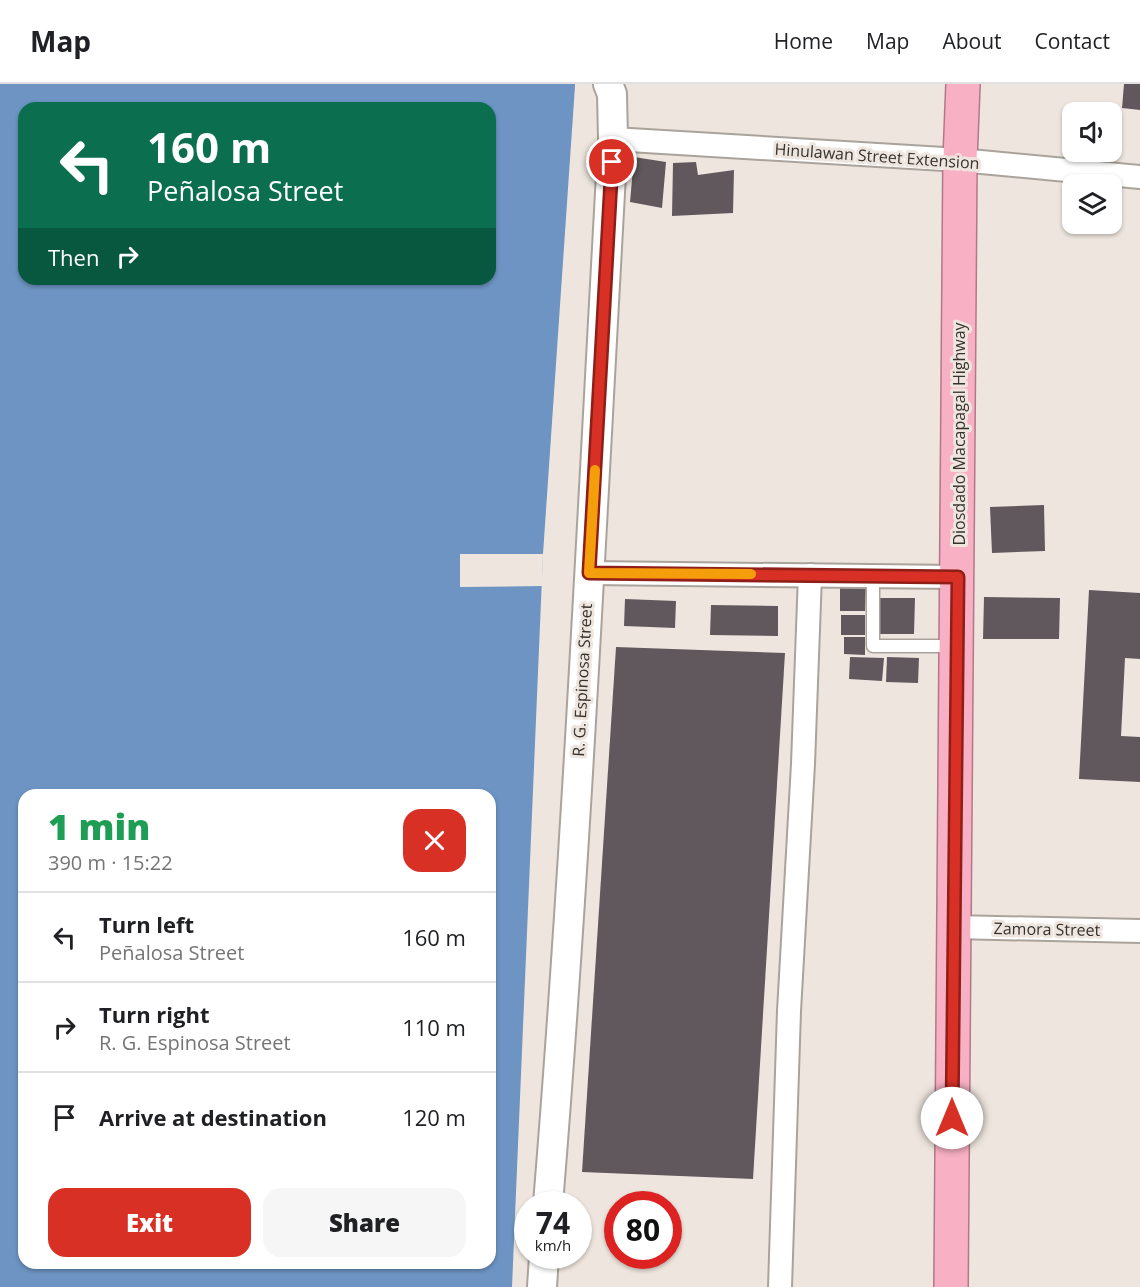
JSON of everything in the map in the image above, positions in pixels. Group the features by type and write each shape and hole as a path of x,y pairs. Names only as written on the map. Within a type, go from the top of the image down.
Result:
{"highway":[{"name":"Diosdado Macapagal Highway","path":"951,1287 953,927 958,646 960,160 963,84"}],"street":[{"name":"R. G. Espinosa Street","path":"549,1191 558,1086 613,139 612,94 608,84"},
{"name":"Hinulawan Street Extension","path":"613,139 960,160 1140,177"},
{"path":"589,573 958,577"},
{"path":"780,1287 789,1011 803,764 810,575"},
{"name":"Zamora Street","path":"953,927 1140,931"},
{"path":"542,1287 543,1269"}],"lane":[{"path":"873,576 873,646 958,646"}],"water":[{"path":"0,84 575,84 543,554 516,1191 514,1191 512,1287 0,1287"}],"pier":[{"path":"460,554 543,554 542,586 460,587"}],"building":[{"path":"1124,84 1140,84 1140,110 1122,108"},
{"path":"634,157 666,162 662,208 630,202"},
{"path":"696,162 698,175 734,170 733,213 672,216 673,163"},
{"path":"1044,505 1045,551 992,553 990,507"},
{"path":"840,585 866,585 865,611 840,611"},
{"path":"1089,590 1140,593 1140,659 1125,658 1121,736 1140,737 1140,782 1079,779"},
{"path":"984,597 1060,598 1059,639 983,639"},
{"path":"877,598 915,598 914,634 876,634"},
{"path":"625,599 676,601 675,628 624,626"},
{"path":"711,605 778,606 778,636 710,635"},
{"path":"841,615 865,615 865,635 841,635"},
{"path":"844,637 865,637 865,655 844,654"},
{"path":"616,647 785,653 753,1179 582,1172"},
{"path":"850,657 884,658 882,681 849,679"},
{"path":"887,657 919,658 918,683 886,682"}],"slow traffic":[{"path":"595,470 589,573 751,574"}],"route":[{"path":"612,162 589,573 958,577 952,1118"}]}
